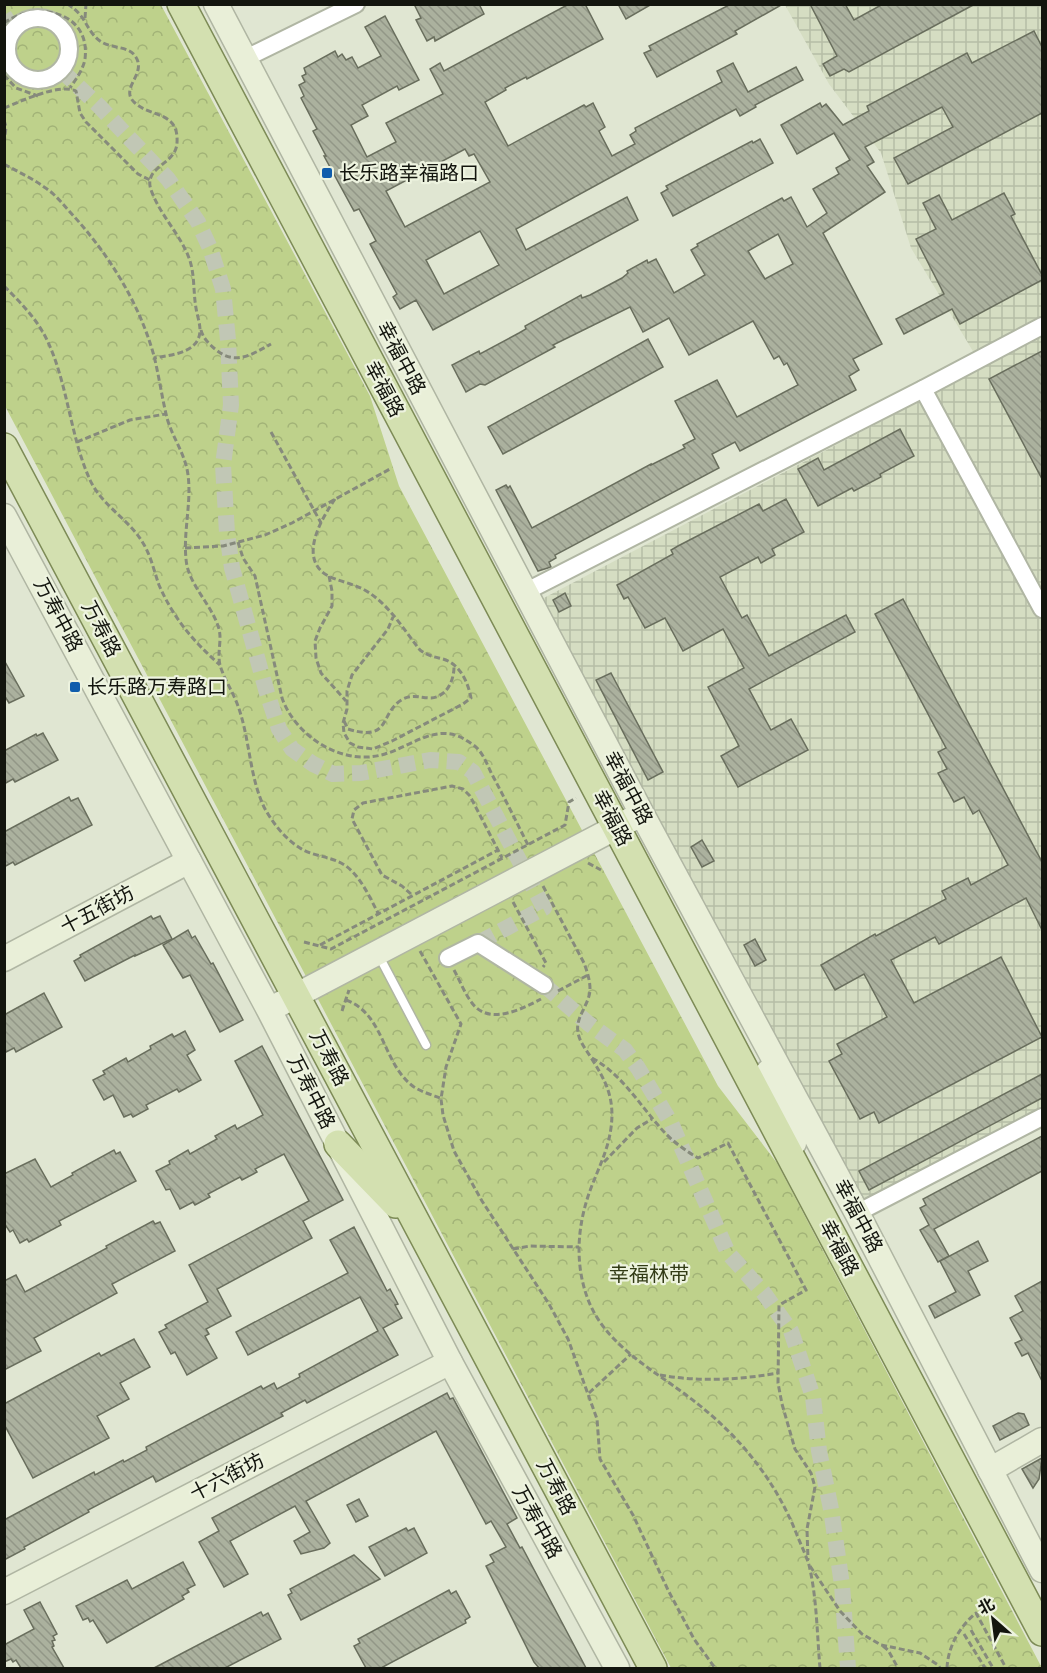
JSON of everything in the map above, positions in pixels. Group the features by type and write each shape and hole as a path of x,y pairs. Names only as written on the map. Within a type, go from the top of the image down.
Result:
{"main road":[{"name":"幸福路","path":"181,4 1042,1632"},
{"name":"幸福中路","path":"216,4 642,814 857,1213 1042,1570"},
{"name":"万寿路","path":"4,447 652,1668"},
{"name":"万寿中路","path":"4,516 269,1010 450,1362 617,1668"},
{"path":"59,550 115,722"},
{"path":"269,1010 642,814"},
{"name":"十五街坊","path":"4,959 189,861"},
{"path":"740,993 814,1199"},
{"path":"338,1144 418,1227"},
{"name":"十六街坊","path":"4,1592 450,1362"},
{"path":"990,1470 1042,1440"}],"street":[{"path":"244,59 356,4"},
{"path":"525,592 1042,326"},
{"path":"923,389 1042,609"},
{"path":"448,958 478,943 548,991"},
{"path":"857,1213 1042,1117"}],"lane":[{"path":"378,953 426,1045"}],"path":[{"path":"67,4 85,19 91,31 100,41 132,53 138,62 137,73 131,82 129,93 133,102 170,119 176,130 177,144 173,155 153,171 150,189 189,258 197,318 206,341 221,354 231,358 243,358 271,344"},
{"path":"85,19 86,4"},
{"path":"4,23 22,8"},
{"path":"61,8 76,21 85,45 84,61 79,75 70,88"},
{"path":"4,75 16,88 38,96"},
{"path":"4,108 70,88 76,91 80,113 86,122 138,174 150,180"},
{"path":"4,120 6,127 4,145"},
{"path":"4,164 45,187 81,224 107,258 141,319 154,358 170,430 187,468 189,485 185,519 186,562 218,627 221,638 220,665 239,707 251,771 264,806 273,821 300,848 336,860 348,867 359,880 379,915"},
{"path":"4,286 28,310 47,340 56,362 89,479 96,491 143,541 160,586 186,633 220,665"},
{"path":"154,358 187,351 199,335 201,328"},
{"path":"77,442 130,420 166,414"},
{"path":"271,432 321,523"},
{"path":"185,548 223,546 265,535 390,469"},
{"path":"335,499 321,523 313,556 317,566 329,576 354,584 368,592 383,604 426,655 447,660 461,672 471,698 392,741 373,749 358,747 350,743 344,733 347,691 352,675 388,629 393,617"},
{"path":"238,542 243,558 255,576 285,707 300,727 323,745 350,756 383,755 432,734 446,732 457,735 477,748 528,845"},
{"path":"329,576 332,606 315,641 316,658 321,673 347,703"},
{"path":"344,720 348,729 357,732 369,733 384,726 396,704 402,699 411,696 437,697 445,692 453,680 454,665"},
{"path":"411,894 382,875 352,819 354,810 363,802 452,786 462,789 470,796 502,858"},
{"path":"304,942 332,949 565,825 569,802 596,788"},
{"path":"320,945 498,850"},
{"path":"542,884 584,963 588,975 591,990 577,1029 580,1040 605,1080 611,1097 609,1144 582,1217 579,1247 579,1262 584,1284 596,1316 618,1343 711,1415 751,1454 783,1503 808,1564 840,1611 862,1634 888,1650 898,1668"},
{"path":"512,900 546,963"},
{"path":"420,950 460,1024 446,1067 441,1099 443,1115 454,1151 471,1183 549,1304 568,1339 597,1419 600,1459 633,1515 694,1639 715,1668"},
{"path":"448,958 472,1003 480,1011 488,1014 511,1013 548,991 588,975"},
{"path":"346,999 355,1003 370,1017 399,1070 409,1082 441,1099"},
{"path":"591,1057 607,1066 621,1080 652,1119 680,1147 698,1158 728,1143 806,1290 779,1305 778,1373 787,1428 795,1449 811,1473 815,1487 807,1529 808,1564 820,1668"},
{"path":"603,1164 638,1128 652,1119"},
{"path":"513,1249 530,1246 579,1247"},
{"path":"589,1393 631,1354"},
{"path":"658,1375 711,1380 745,1379 778,1373"},
{"path":"947,1668 952,1644 969,1619 976,1613 1005,1668"},
{"path":"971,1630 993,1668"},
{"path":"964,1634 985,1668"},
{"path":"881,1645 920,1653 939,1668"}],"shaded area":[{"path":"785,5 1042,5 1042,1109 864,1199 540,600 983,368 911,248 881,153 829,84"}],"green space":[{"name":"幸福林带","path":"4,5 161,5 370,396 399,486 718,1086 777,1163 1042,1668 671,1668 5,406"}],"building":[{"path":"414,4 479,4 484,14 435,41 434,37 427,41 416,20 421,18"},
{"path":"569,4 585,4 603,39 505,88 506,90 485,102 508,146 584,105 586,107 593,103 605,127 599,131 612,156 635,144 630,135 636,131 635,128 722,82 717,71 733,63 748,92 796,67 803,80 755,105 756,107 740,116 736,109 516,229 526,250 627,197 638,220 433,330 416,300 400,309 393,297 397,294 370,244 376,241 359,209 354,211 324,156 326,156 313,131 317,129 301,98 304,96 299,85 305,82 302,76 306,74 304,68 335,51 338,57 342,54 346,60 352,57 358,68 381,56 365,27 385,16 419,80 399,90 397,86 362,105 368,116 351,125 367,157 396,142 386,123 443,94 430,69 440,63 444,71","holes":["465,149 469,156 474,154 490,182 405,227 386,191","480,231 499,265 444,294 426,260"]},
{"path":"618,4 652,4 626,19"},
{"path":"731,4 783,4 735,31 737,34 657,77 644,53 651,50 649,46"},
{"path":"810,4 845,4 854,20 883,4 975,4 849,72 844,69 830,76 823,64 837,56"},
{"path":"1034,31 1042,47 1042,113 908,184 894,158 953,127 942,107 865,147 874,162 867,166 885,192 823,233 882,344 853,359 859,370 849,376 856,390 740,451 735,442 712,454 719,468 555,555 556,558 549,562 551,567 538,571 496,490 506,485 508,488 510,486 532,528 685,448 683,445 695,439 675,401 717,380 737,417 798,385 787,363 784,365 779,356 774,359 753,321 689,355 669,318 643,332 630,307 553,345 555,347 485,385 480,384 466,392 452,365 479,351 480,354 519,333 526,329 525,326 581,295 582,298 590,295 622,278 628,273 627,271 647,260 648,263 656,259 674,293 705,275 691,250 698,246 697,244 782,198 784,201 791,197 807,227 827,213 813,189 839,174 836,168 850,160 834,133 797,154 781,125 820,103 822,107 826,104 843,125 869,111 867,106 967,53 972,63","holes":["778,234 793,264 765,279 748,251"]},
{"path":"760,139 773,163 673,216 661,193 668,189 666,186"},
{"path":"1004,193 1015,214 1011,216 1042,275 1042,280 960,324 952,309 904,334 896,319 944,294 916,239 936,229 923,203 939,195 952,220"},
{"path":"648,339 663,367 503,454 488,427"},
{"path":"1042,351 1042,479 989,379"},
{"path":"900,429 914,456 880,474 881,477 854,491 852,488 818,506 798,469 818,458 824,470"},
{"path":"786,499 804,532 772,549 775,555 761,563 758,557 720,577 742,618 747,615 769,656 846,615 855,632 749,689 771,730 791,719 808,750 738,787 721,756 739,746 708,687 744,668 723,629 683,651 665,618 645,628 628,597 624,599 617,585 673,554 671,550 678,546 759,504 763,511"},
{"path":"565,593 571,606 559,612 553,600"},
{"path":"903,599 1042,862 1042,930 1026,898 939,944 935,937 891,960 914,1003 1001,957 1042,1037 879,1123 874,1112 860,1119 829,1061 842,1054 837,1044 887,1017 864,974 835,990 821,965 875,934 876,936 946,899 942,891 968,878 971,885 1008,865 979,810 973,814 964,797 954,802 938,773 947,769 938,752 946,748 875,614"},
{"path":"4,660 24,696 9,703 4,695"},
{"path":"611,673 663,772 648,780 596,680"},
{"path":"43,733 58,760 15,782 13,779 4,784 4,751 36,734 37,736"},
{"path":"69,797 71,801 78,798 92,825 15,865 13,862 4,867 4,832"},
{"path":"702,840 714,861 702,867 691,847"},
{"path":"151,916 153,919 160,916 172,939 85,981 74,961 81,957 80,955"},
{"path":"188,930 192,938 195,936 211,964 213,963 243,1020 220,1032 190,975 183,978 163,945"},
{"path":"755,939 766,960 755,966 744,945"},
{"path":"44,993 62,1027 16,1052 14,1048 4,1053 4,1015"},
{"path":"185,1031 195,1050 187,1055 201,1080 179,1092 177,1089 146,1105 148,1109 133,1117 131,1114 124,1117 113,1095 104,1100 93,1080 105,1074 103,1071 126,1058 128,1062 172,1034 174,1037"},
{"path":"262,1046 343,1200 303,1221 312,1238 217,1289 231,1316 206,1329 209,1334 205,1336 217,1358 187,1375 175,1352 171,1354 159,1332 167,1328 165,1325 208,1302 189,1265 309,1201 284,1154 255,1169 257,1172 242,1180 240,1177 208,1194 210,1197 195,1205 193,1202 180,1209 170,1189 166,1190 156,1171 170,1164 169,1161 188,1150 190,1154 217,1139 215,1136 235,1125 237,1129 263,1115 235,1061"},
{"path":"1042,1074 1042,1098 869,1190 859,1171"},
{"path":"1042,1136 1042,1171 934,1229 949,1256 938,1262 920,1230 929,1225 920,1208 926,1205 923,1199"},
{"path":"114,1150 116,1154 120,1152 136,1181 59,1221 61,1225 29,1242 27,1239 20,1243 13,1230 10,1232 4,1223 4,1174 35,1159 51,1187"},
{"path":"153,1221 155,1224 160,1222 175,1251 112,1284 117,1293 34,1338 41,1351 4,1370 4,1281 16,1275 25,1292"},
{"path":"354,1227 387,1291 390,1289 398,1304 395,1305 402,1318 383,1328 398,1355 307,1403 305,1400 281,1413 283,1416 156,1482 153,1476 88,1510 89,1512 4,1560 4,1520 94,1472 95,1475 123,1460 124,1462 147,1450 146,1447 261,1386 263,1389 274,1383 277,1389 300,1377 299,1374 378,1331 360,1297 248,1355 236,1332 348,1273 330,1240"},
{"path":"978,1241 988,1261 968,1271 980,1295 935,1318 929,1306 956,1292 940,1261"},
{"path":"1042,1281 1042,1381 1028,1353 1022,1356 1015,1343 1022,1340 1010,1318 1023,1311 1015,1296"},
{"path":"134,1339 150,1367 120,1383 129,1399 97,1416 109,1438 33,1478 4,1424 4,1404 99,1353 101,1356"},
{"path":"447,1393 450,1399 453,1398 517,1518 507,1524 520,1548 522,1547 586,1668 539,1668 534,1662 486,1566 494,1562 490,1555 506,1547 491,1521 486,1524 436,1431 306,1501 330,1543 324,1548 301,1554 294,1541 310,1532 295,1506 230,1541 248,1574 224,1587 199,1542 219,1531 212,1518"},
{"path":"1018,1413 1024,1414 1029,1425 1000,1440 993,1426"},
{"path":"1042,1458 1039,1479 1033,1488 1022,1469"},
{"path":"359,1499 368,1516 356,1522 347,1505"},
{"path":"406,1528 408,1531 414,1528 427,1553 385,1576 369,1547"},
{"path":"354,1555 380,1579 301,1620 288,1595 292,1593 290,1589"},
{"path":"183,1562 195,1585 187,1589 189,1592 182,1596 184,1599 107,1643 93,1620 90,1622 88,1618 83,1620 76,1606 127,1580 132,1589"},
{"path":"449,1590 451,1594 456,1591 470,1617 465,1620 466,1623 381,1668 366,1668 354,1646 360,1643 358,1639"},
{"path":"40,1602 57,1634 53,1636 55,1640 52,1641 54,1646 52,1647 64,1668 21,1668 16,1660 13,1662 11,1659 4,1662 4,1645 34,1629 24,1610"},
{"path":"261,1612 263,1616 268,1613 281,1639 225,1668 154,1668"}],"tunnel":[{"path":"4,15 13,30"},
{"path":"61,70 99,106 168,179 198,222 210,248 223,289 228,340 231,405 223,465 227,533 232,568 279,729 292,749 313,764 333,774 361,773 430,760 459,762 473,772 544,908 478,943"},
{"path":"544,985 589,1024 625,1050 638,1068 671,1123 728,1253 763,1292 791,1331 813,1397 819,1451 831,1509 842,1585 848,1668"}],"place":[{"name":"长乐路幸福路口","path":"327,173"},
{"name":"长乐路万寿路口","path":"75,687"}]}
